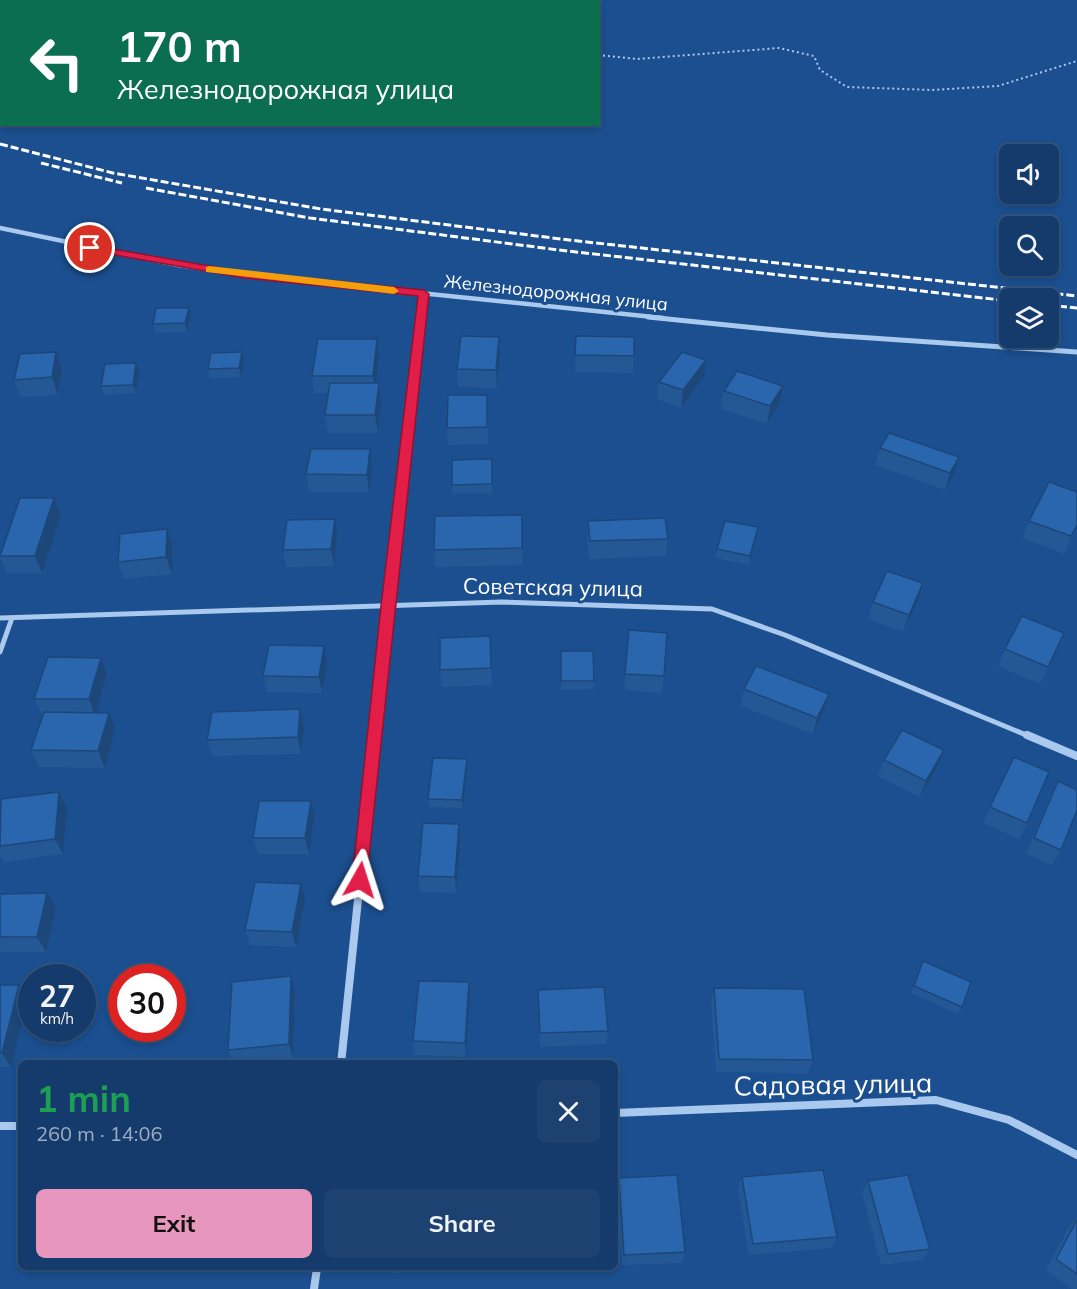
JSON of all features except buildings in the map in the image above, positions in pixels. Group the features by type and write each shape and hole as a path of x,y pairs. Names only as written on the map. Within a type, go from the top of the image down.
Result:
{"street":[{"name":"Железнодорожная улица","path":"0,228 200,268 424,294 827,334 1077,352"},
{"path":"341,1060 388,606 424,294"},
{"name":"Советская улица","path":"0,618 502,602 712,609 785,635 1077,756"},
{"path":"0,652 12,618"},
{"name":"Садовая улица","path":"618,1113 936,1100 1009,1120 1077,1155"},
{"path":"0,1126 18,1126"},
{"path":"314,1289 316,1270"}],"path":[{"path":"600,55 637,59 779,48 814,56 820,70 847,87 932,90 998,86 1077,61"}],"railway":[{"path":"0,144 113,173 321,209 569,240 1077,296"},
{"path":"41,163 122,183"},
{"path":"146,188 310,218 559,250 999,300"},
{"path":"1059,306 1077,308"}],"slow traffic":[{"path":"209,270 394,291"}],"route":[{"path":"90,248 244,275 424,294 388,606 360,880"}]}
